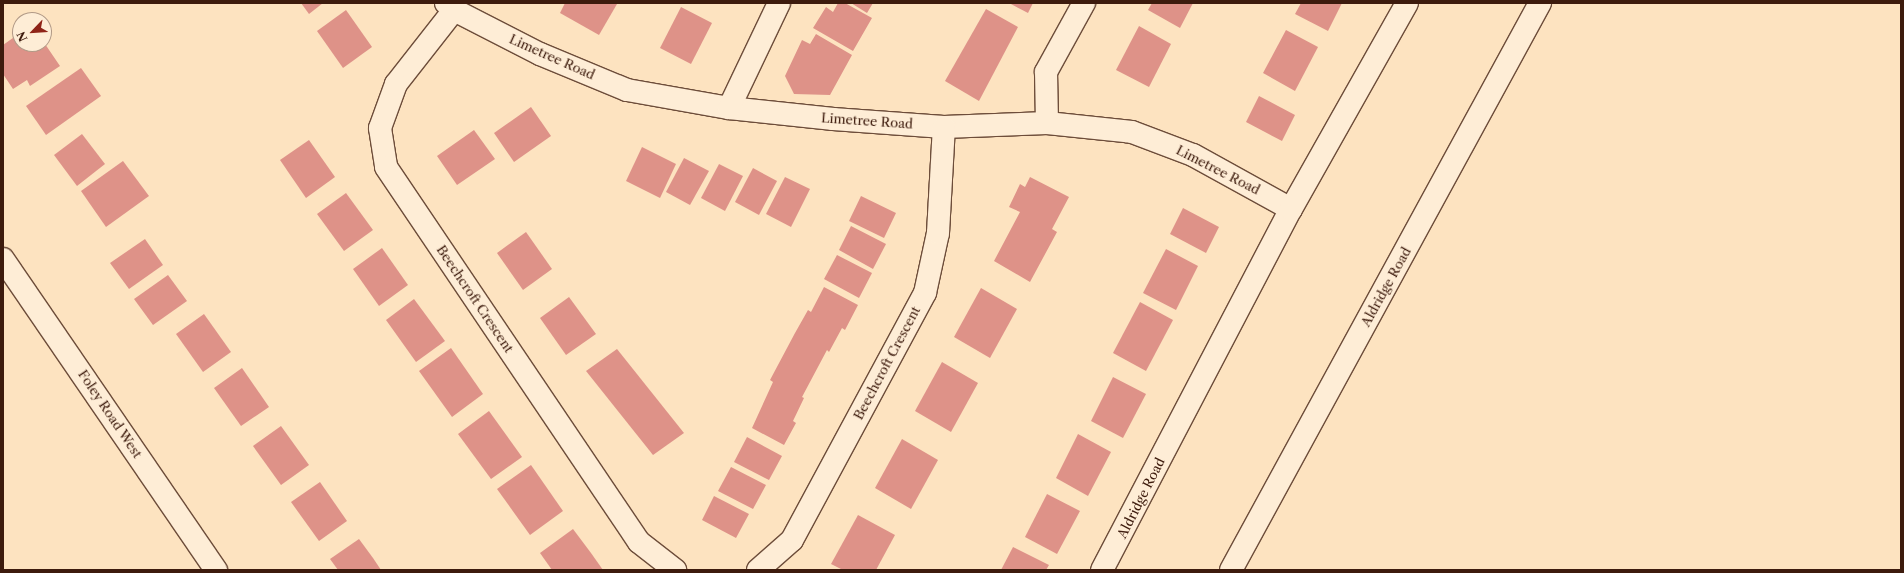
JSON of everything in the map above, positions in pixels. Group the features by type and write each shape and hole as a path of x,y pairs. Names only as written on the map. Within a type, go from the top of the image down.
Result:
{"street":[{"path":"729,108 779,3"},
{"path":"1047,123 1046,72 1084,3"},
{"name":"Aldridge Road","path":"1102,570 1291,209 1407,3"},
{"name":"Aldridge Road","path":"1231,570 1540,3"},
{"name":"Limetree Road","path":"450,6 540,54 627,90 729,108 833,119 944,127 1047,123 1132,132 1193,155 1291,209"},
{"name":"Beechcroft Crescent","path":"450,6 396,84 380,128 386,167 639,542 675,570"},
{"name":"Beechcroft Crescent","path":"758,570 792,540 925,294 938,233 944,127"},
{"name":"Foley Road West","path":"3,259 216,570"}],"building":[{"path":"301,3 323,3 309,14"},
{"path":"565,3 617,4 599,35 560,13"},
{"path":"838,3 845,3 872,18 853,51 813,28 826,7 833,12"},
{"path":"851,3 873,3 867,13"},
{"path":"1009,3 1033,3 1028,13"},
{"path":"1152,3 1193,3 1180,28 1148,10"},
{"path":"1301,3 1342,3 1328,31 1295,14"},
{"path":"681,7 712,23 691,64 660,48"},
{"path":"986,9 1018,27 979,101 945,81"},
{"path":"346,10 372,47 343,68 317,31"},
{"path":"1139,26 1171,44 1149,87 1116,70"},
{"path":"1286,30 1318,47 1295,91 1263,73"},
{"path":"816,34 852,55 830,95 794,94 785,76 802,40 810,44"},
{"path":"12,39 12,52 50,52 60,66 30,86 27,80 13,89 3,74 3,45"},
{"path":"81,68 101,96 46,135 26,106"},
{"path":"1259,96 1295,115 1282,141 1246,122"},
{"path":"531,107 551,136 514,162 494,133"},
{"path":"474,130 495,159 457,185 437,156"},
{"path":"82,134 105,164 77,186 54,155"},
{"path":"309,140 335,177 306,198 280,160"},
{"path":"642,147 676,164 660,198 626,181"},
{"path":"684,158 709,171 690,205 666,192"},
{"path":"123,161 149,196 106,227 81,191"},
{"path":"719,164 743,176 725,211 701,198"},
{"path":"753,168 777,181 759,215 735,202"},
{"path":"785,177 810,189 791,227 766,214"},
{"path":"1030,177 1069,197 1052,229 1057,232 1030,282 994,261 1020,212 1009,207 1020,184 1025,187"},
{"path":"346,193 373,230 344,251 317,214"},
{"path":"861,196 896,213 884,238 849,221"},
{"path":"1183,208 1219,227 1206,253 1170,234"},
{"path":"851,226 886,244 873,269 839,250"},
{"path":"526,232 552,269 523,290 497,253"},
{"path":"145,239 163,265 129,289 110,263"},
{"path":"382,248 408,285 379,306 353,269"},
{"path":"1166,249 1198,266 1176,310 1143,293"},
{"path":"837,255 872,273 859,298 824,279"},
{"path":"168,275 187,301 153,325 134,299"},
{"path":"824,287 858,305 845,330 842,328 829,352 827,350 802,397 804,398 793,421 796,423 784,445 752,428 773,382 770,380 808,310 811,312"},
{"path":"981,288 1017,309 990,358 954,337"},
{"path":"569,297 596,334 566,355 540,318"},
{"path":"414,299 445,341 416,362 386,320"},
{"path":"1140,302 1173,320 1146,371 1113,353"},
{"path":"204,314 231,352 203,372 176,334"},
{"path":"451,348 483,394 452,417 419,371"},
{"path":"617,349 684,433 653,455 586,371"},
{"path":"942,362 978,383 951,432 915,411"},
{"path":"242,368 269,407 241,426 214,388"},
{"path":"1113,377 1146,394 1123,438 1091,421"},
{"path":"489,411 522,457 491,479 458,434"},
{"path":"281,426 309,465 281,485 253,446"},
{"path":"1078,434 1111,452 1088,496 1056,478"},
{"path":"747,437 782,456 769,480 734,462"},
{"path":"902,439 938,460 911,509 875,488"},
{"path":"531,465 563,511 530,535 497,489"},
{"path":"731,467 766,485 753,509 718,491"},
{"path":"320,482 347,521 319,541 291,502"},
{"path":"1047,494 1080,511 1057,554 1025,537"},
{"path":"714,496 749,514 736,538 702,520"},
{"path":"858,515 895,535 876,570 843,570 831,564"},
{"path":"573,529 603,570 552,570 540,553"},
{"path":"359,539 381,570 338,570 330,559"},
{"path":"1013,547 1049,565 1046,570 1001,570"}]}
